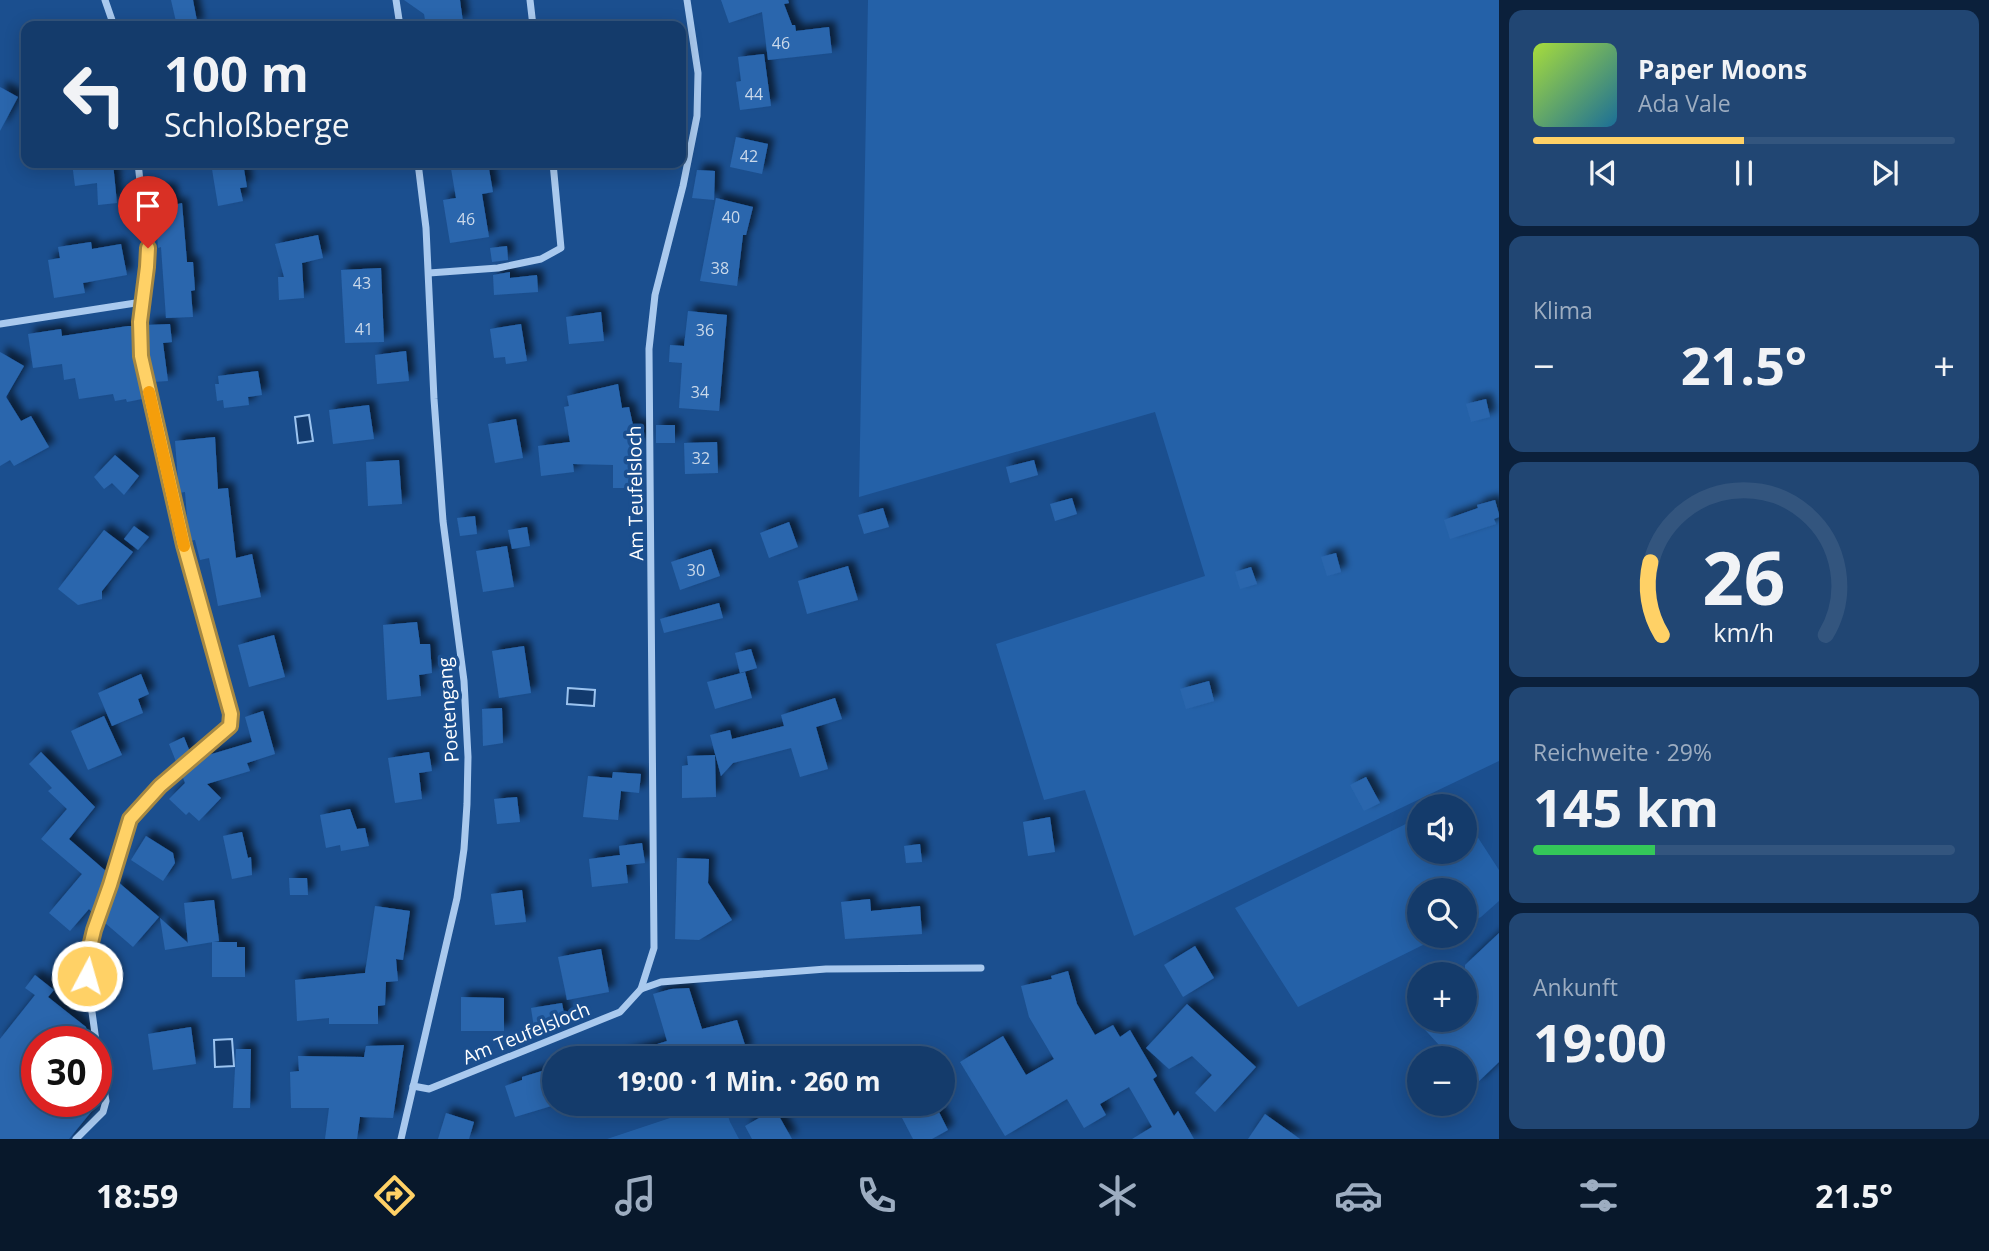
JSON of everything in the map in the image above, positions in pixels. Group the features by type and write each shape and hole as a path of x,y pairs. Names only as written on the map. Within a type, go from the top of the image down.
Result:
{"street":[{"path":"105,0 112,21"},
{"path":"397,0 399,21"},
{"path":"530,0 532,21"},
{"name":"Am Teufelsloch","path":"413,1086 429,1089 620,1012 642,989 654,948 649,349 655,295 683,187 697,116 698,73 687,0"},
{"path":"94,1026 87,976 89,951 130,819 160,786 230,726 231,714 184,545 143,368 140,330 148,254 139,168"},
{"name":"Poetengang","path":"401,1139 457,898 464,849 468,757 464,681 443,521 426,228 419,168"},
{"path":"429,273 541,259 561,248 553,168"},
{"path":"0,324 142,302"},
{"path":"642,989 661,982 826,969 981,968"},
{"path":"76,1139 98,1117"}],"shaded area":[{"path":"868,0 1499,0 1499,761 1430,794 1407,794 1407,805 1134,936 1085,790 1044,800 996,644 1205,576 1155,412 859,497"},
{"path":"309,415 313,441 298,443 295,417"},
{"path":"568,688 595,690 594,706 567,704"},
{"path":"1407,823 1407,864 1477,864 1477,836 1499,870 1499,901 1477,919 1477,878 1407,878 1407,948 1417,948 1298,1007 1235,908"},
{"path":"232,1039 234,1066 215,1067 214,1040"},
{"path":"676,1116 728,1116 739,1139 607,1139"}],"building":[{"path":"171,0 193,0 197,21 176,21"},
{"path":"404,0 460,0 463,21 425,21 424,14"},
{"path":"721,0 788,0 789,3 784,4 796,31 829,27 832,53 768,60 762,12 729,23"},
{"path":"764,54 771,106 740,110 736,82 741,81 738,57"},
{"path":"0,87 18,97 0,131"},
{"path":"736,137 768,144 762,174 730,167"},
{"path":"73,168 114,168 117,203 98,205 97,183 75,186"},
{"path":"212,168 244,168 247,187 240,188 243,201 218,206"},
{"path":"451,168 489,168 493,192 482,194 489,237 450,243 443,200 456,198"},
{"path":"697,170 715,171 714,200 692,198"},
{"path":"170,188 174,205 182,203 187,262 193,262 193,317 166,318 161,247 158,248 155,211 150,193"},
{"path":"716,198 753,207 746,235 743,235 737,286 700,281"},
{"path":"318,235 323,258 302,263 304,298 279,300 278,277 284,277 275,244"},
{"path":"91,242 92,249 121,244 127,275 83,283 85,293 54,298 48,260 60,258 58,247"},
{"path":"507,246 508,260 492,262 490,248"},
{"path":"381,268 384,342 345,343 341,270"},
{"path":"510,272 510,278 537,275 538,292 494,295 493,275"},
{"path":"688,311 727,315 719,411 679,408 682,363 669,362 670,345 684,346"},
{"path":"601,312 604,341 569,344 566,317"},
{"path":"170,324 172,342 163,343 168,381 153,382 147,355 147,325"},
{"path":"521,324 527,361 506,364 505,357 494,358 490,329"},
{"path":"135,326 135,356 142,399 115,401 113,394 79,399 75,378 64,380 62,364 33,368 28,334 61,329 62,336"},
{"path":"406,351 409,381 377,384 375,355"},
{"path":"0,352 24,366 6,397 21,421 31,416 49,447 14,466 10,460 0,466"},
{"path":"258,371 262,395 248,397 249,405 224,408 223,400 217,401 215,384 219,384 218,376"},
{"path":"618,384 622,408 629,407 633,425 644,425 644,443 631,443 631,488 613,488 613,465 573,464 574,472 541,476 538,446 570,442 564,407 569,406 567,396"},
{"path":"1486,399 1490,417 1471,422 1466,404"},
{"path":"369,405 374,439 333,444 329,410"},
{"path":"516,419 523,458 495,463 488,424"},
{"path":"656,425 675,425 675,443 656,443"},
{"path":"215,437 218,489 228,488 236,558 252,554 261,597 218,606 209,558 200,560 195,540 189,541 185,492 179,493 175,441"},
{"path":"717,442 718,473 685,474 684,443"},
{"path":"115,455 139,476 124,495 112,483 104,489 94,477"},
{"path":"399,460 402,504 368,506 366,462"},
{"path":"1034,460 1038,475 1010,483 1006,467"},
{"path":"1072,498 1077,514 1055,521 1050,504"},
{"path":"1495,500 1499,514 1499,517 1494,519 1496,524 1450,539 1444,520"},
{"path":"883,508 889,527 864,534 858,515"},
{"path":"475,516 477,534 460,536 457,518"},
{"path":"789,522 798,547 769,558 760,533"},
{"path":"134,526 149,537 138,550 124,539"},
{"path":"527,527 530,546 512,549 508,530"},
{"path":"104,530 133,552 102,591 102,599 78,605 58,589"},
{"path":"507,546 514,587 483,592 476,551"},
{"path":"711,549 720,576 680,590 671,562"},
{"path":"1336,553 1341,572 1327,576 1321,557"},
{"path":"848,566 858,600 807,614 798,581"},
{"path":"1251,567 1257,584 1240,589 1235,572"},
{"path":"719,603 723,618 664,633 660,619"},
{"path":"417,622 420,644 430,644 432,673 419,675 421,696 387,700 383,625"},
{"path":"274,635 285,677 249,687 238,645"},
{"path":"524,646 531,693 499,698 492,651"},
{"path":"751,649 757,668 740,673 735,653"},
{"path":"745,672 752,698 715,709 707,682"},
{"path":"141,674 149,694 138,699 143,713 112,726 98,693"},
{"path":"1209,681 1214,701 1186,709 1180,689"},
{"path":"835,698 842,719 816,727 828,769 800,777 791,748 733,763 721,776 710,735 730,730 732,739 784,726 781,715"},
{"path":"502,708 503,743 483,746 482,709"},
{"path":"263,711 275,754 247,763 250,771 207,784 221,798 199,821 189,812 186,815 169,799 185,783 182,775 205,756 252,742 245,717"},
{"path":"104,716 122,755 88,770 71,731"},
{"path":"184,737 190,752 177,764 169,744"},
{"path":"41,752 95,807 69,839 107,872 94,914 89,909 70,931 49,913 82,874 41,839 67,809 48,791 52,788 29,764"},
{"path":"429,752 432,771 419,773 422,799 395,803 388,758"},
{"path":"715,755 716,797 682,798 682,766 688,765 687,756"},
{"path":"613,772 641,774 639,793 621,791 618,820 583,817 588,776 612,778"},
{"path":"1366,777 1380,803 1364,811 1350,785"},
{"path":"517,797 520,822 497,824 494,799"},
{"path":"350,809 357,829 365,828 369,846 341,851 340,845 326,848 320,815"},
{"path":"1050,817 1055,852 1028,856 1023,822"},
{"path":"242,832 248,858 251,857 252,875 232,879 223,836"},
{"path":"146,836 173,853 175,863 163,881 131,860"},
{"path":"642,843 645,863 626,865 628,883 592,887 589,859 620,855 619,846"},
{"path":"920,844 922,862 906,863 904,846"},
{"path":"677,858 709,859 708,883 732,920 699,940 675,939"},
{"path":"289,878 307,878 308,895 290,895"},
{"path":"117,881 159,917 133,947 104,922"},
{"path":"522,890 526,922 495,925 491,894"},
{"path":"870,899 871,911 920,906 922,934 845,939 841,902"},
{"path":"214,900 219,941 165,950 160,918 188,943 184,903"},
{"path":"375,906 410,911 403,960 396,959 398,981 386,982 385,1005 378,1006 378,1024 329,1024 329,1018 297,1021 295,980 365,973"},
{"path":"1499,933 1499,1062 1477,1083 1477,1046 1440,1046 1427,1032 1477,1032 1477,962 1468,962"},
{"path":"212,942 237,942 237,947 245,947 245,977 212,977"},
{"path":"1195,946 1214,978 1183,997 1164,965"},
{"path":"601,949 609,992 567,1000 558,957"},
{"path":"1068,971 1077,1004 1095,1035 1113,1025 1120,1037 1130,1030 1157,1076 1153,1079 1174,1116 1178,1111 1194,1139 1132,1139 1152,1127 1129,1087 1100,1104 1106,1115 1084,1128 1067,1099 1005,1136 960,1062 1003,1036 1026,1075 1054,1059 1029,1017 1021,986 1052,979 1051,976"},
{"path":"35,975 54,990 48,997 85,1026 21,1026 21,1117 87,1117 69,1139 0,1139 0,1039 35,995 25,988"},
{"path":"689,988 702,1029 737,1020 745,1046 651,1046 667,1041 653,994"},
{"path":"461,997 504,998 504,1031 461,1031"},
{"path":"562,1003 566,1023 534,1028 531,1008"},
{"path":"1187,1004 1256,1067 1215,1112 1195,1093 1212,1075 1192,1056 1169,1069 1146,1048"},
{"path":"191,1027 196,1064 153,1070 148,1034"},
{"path":"404,1045 393,1118 360,1117 357,1139 325,1139 329,1108 291,1108 290,1072 299,1071 298,1056 364,1057 366,1046"},
{"path":"236,1049 251,1049 250,1108 233,1108"},
{"path":"542,1071 542,1109 515,1117 505,1086 522,1080 522,1077"},
{"path":"446,1113 474,1122 469,1139 438,1139"},
{"path":"1265,1114 1300,1139 1248,1139"},
{"path":"763,1116 779,1116 792,1139 752,1139 745,1126"},
{"path":"901,1116 941,1116 948,1130 932,1139 913,1139"}],"slow traffic":[{"path":"149,392 184,546"}],"route":[{"path":"87,976 94,930 130,819 160,786 224,734 230,726 231,714 184,545 141,356 140,322 148,248"}]}
